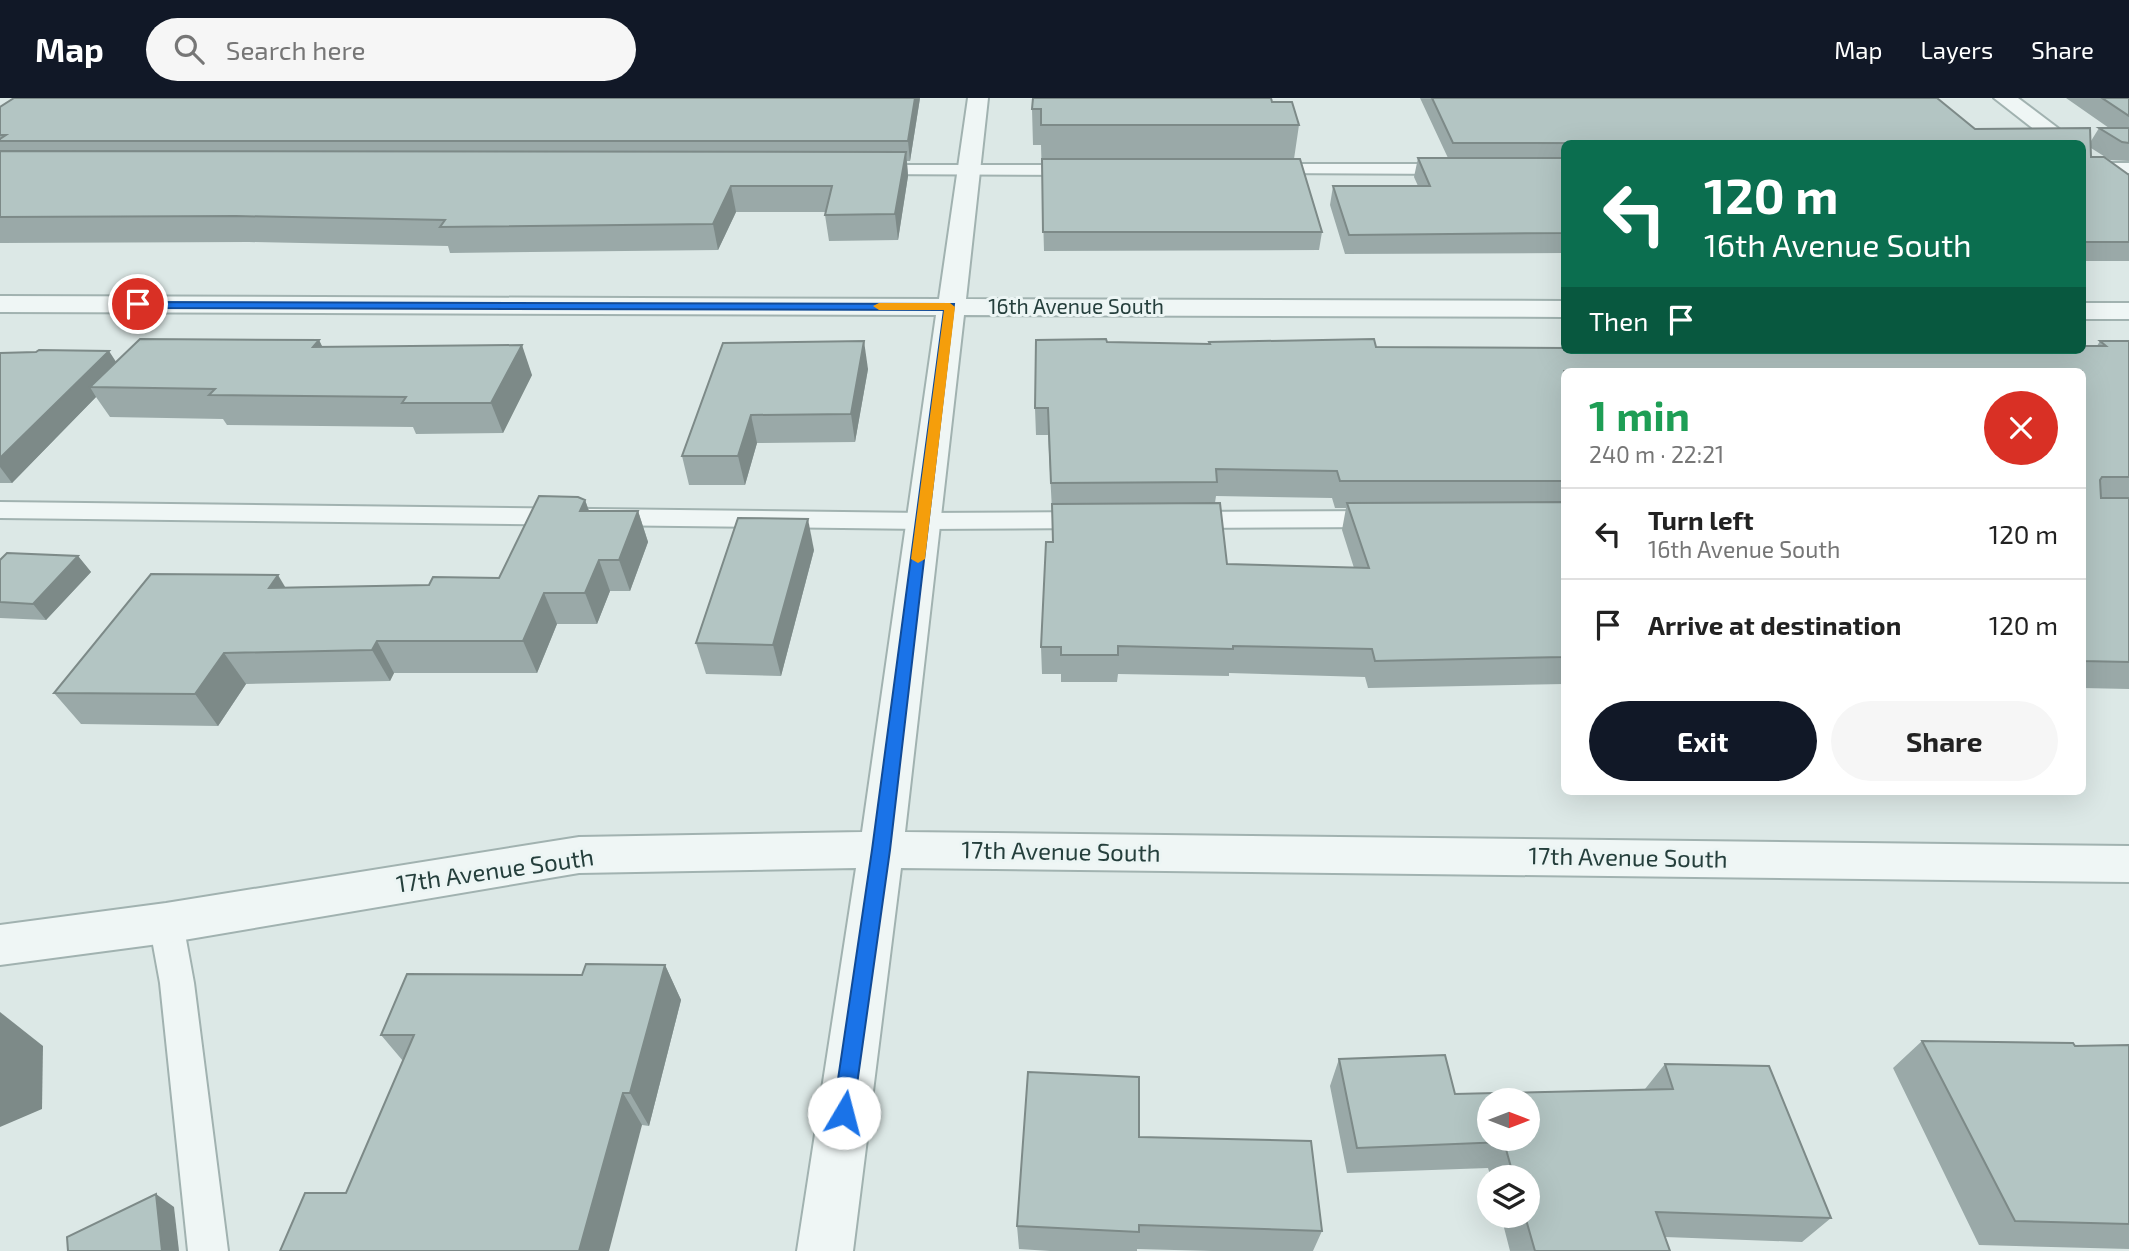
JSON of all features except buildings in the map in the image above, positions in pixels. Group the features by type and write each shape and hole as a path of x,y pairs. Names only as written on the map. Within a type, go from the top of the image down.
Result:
{"street":[{"path":"825,1251 881,850 978,98"},
{"path":"2004,98 2062,140"},
{"path":"2093,168 2129,188"},
{"name":"16th Avenue South","path":"0,304 1561,309"},
{"path":"2086,311 2129,311"},
{"name":"17th Avenue South","path":"0,945 166,923 579,855 881,850 2129,864"}],"lane":[{"path":"2093,168 2129,169"},
{"path":"1248,170 1468,169"},
{"path":"848,170 1097,170"},
{"path":"0,510 923,521 1110,520"},
{"path":"1165,520 1413,519"},
{"path":"166,923 177,984 208,1251"}],"slow traffic":[{"path":"879,306 950,307 918,559"}],"route":[{"path":"138,304 950,307 881,850 844,1113"}]}
